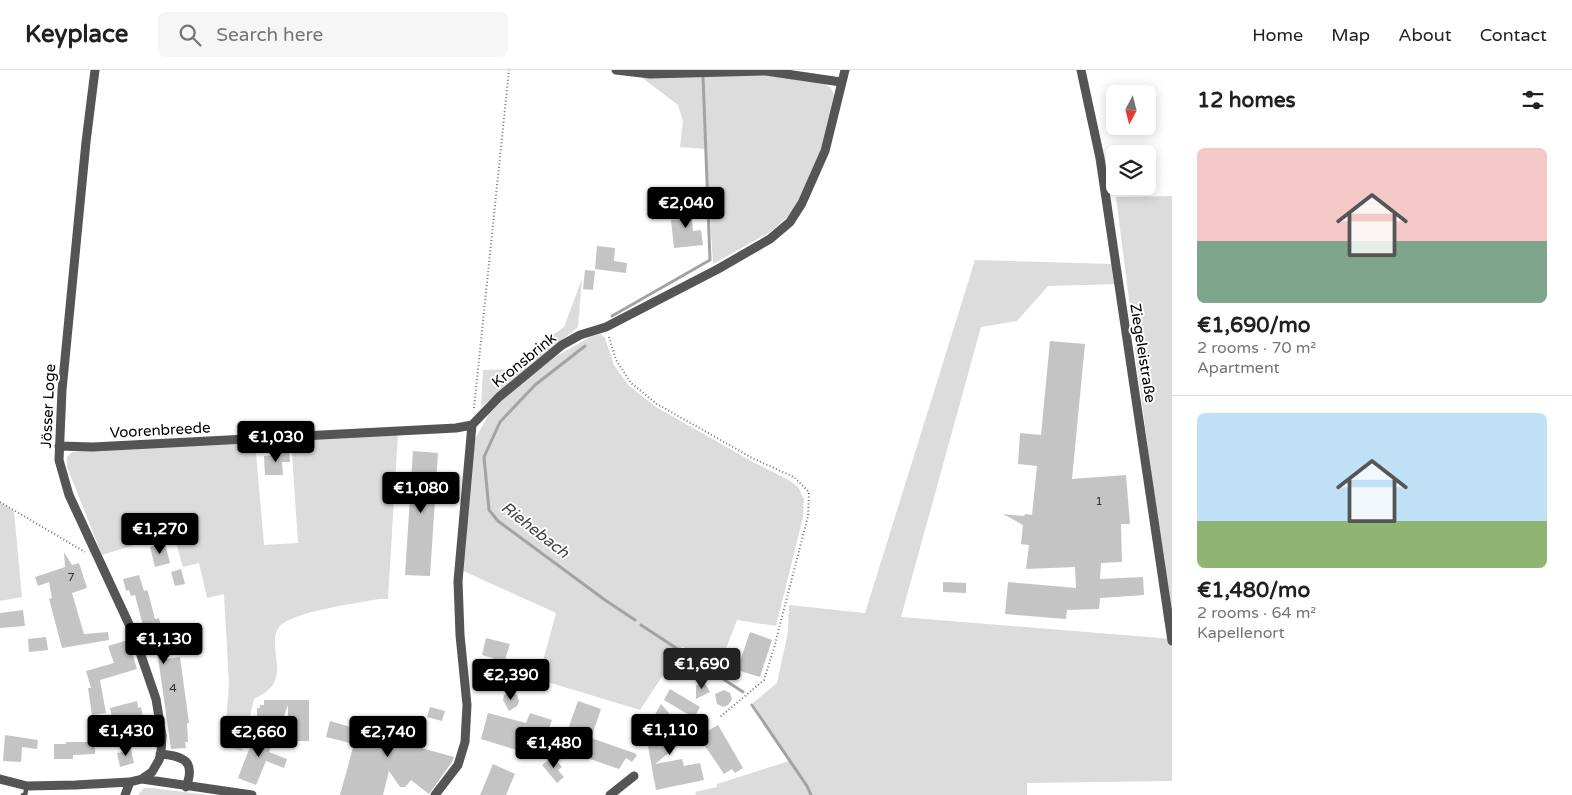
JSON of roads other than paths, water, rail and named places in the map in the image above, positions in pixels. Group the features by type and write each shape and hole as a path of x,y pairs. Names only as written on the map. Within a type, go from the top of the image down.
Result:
{"street":[{"name":"Jösser Loge","path":"95,70 86,142 63,380 59,446 60,460 69,495 134,635 156,699 162,736 159,760 152,772 142,779"},
{"path":"616,70 650,74 766,71 841,82"},
{"name":"Kronsbrink","path":"472,425 499,397 562,345 580,335 606,327 718,269 770,239 790,222 802,203 826,151 844,70"},
{"name":"Ziegeleistraße","path":"1081,70 1100,158 1172,641"},
{"name":"Voorenbreede","path":"59,446 112,446 456,428 472,425"},
{"path":"435,795 458,765 465,742 467,705 460,635 458,581 472,425"},
{"path":"160,754 179,756 186,761 190,770 190,778 186,787"},
{"path":"610,795 634,776"},
{"path":"0,779 25,791 130,782 142,779 186,787 252,795"},
{"path":"126,795 130,782"}],"waterway":[{"name":"Riehebach","path":"612,316 710,260 703,76"},
{"name":"Riehebach","path":"585,346 535,385 500,422 484,457 489,510 498,521 635,620"},
{"name":"Riehebach","path":"641,625 743,692"},
{"name":"Riehebach","path":"752,705 807,786 811,795"}]}
